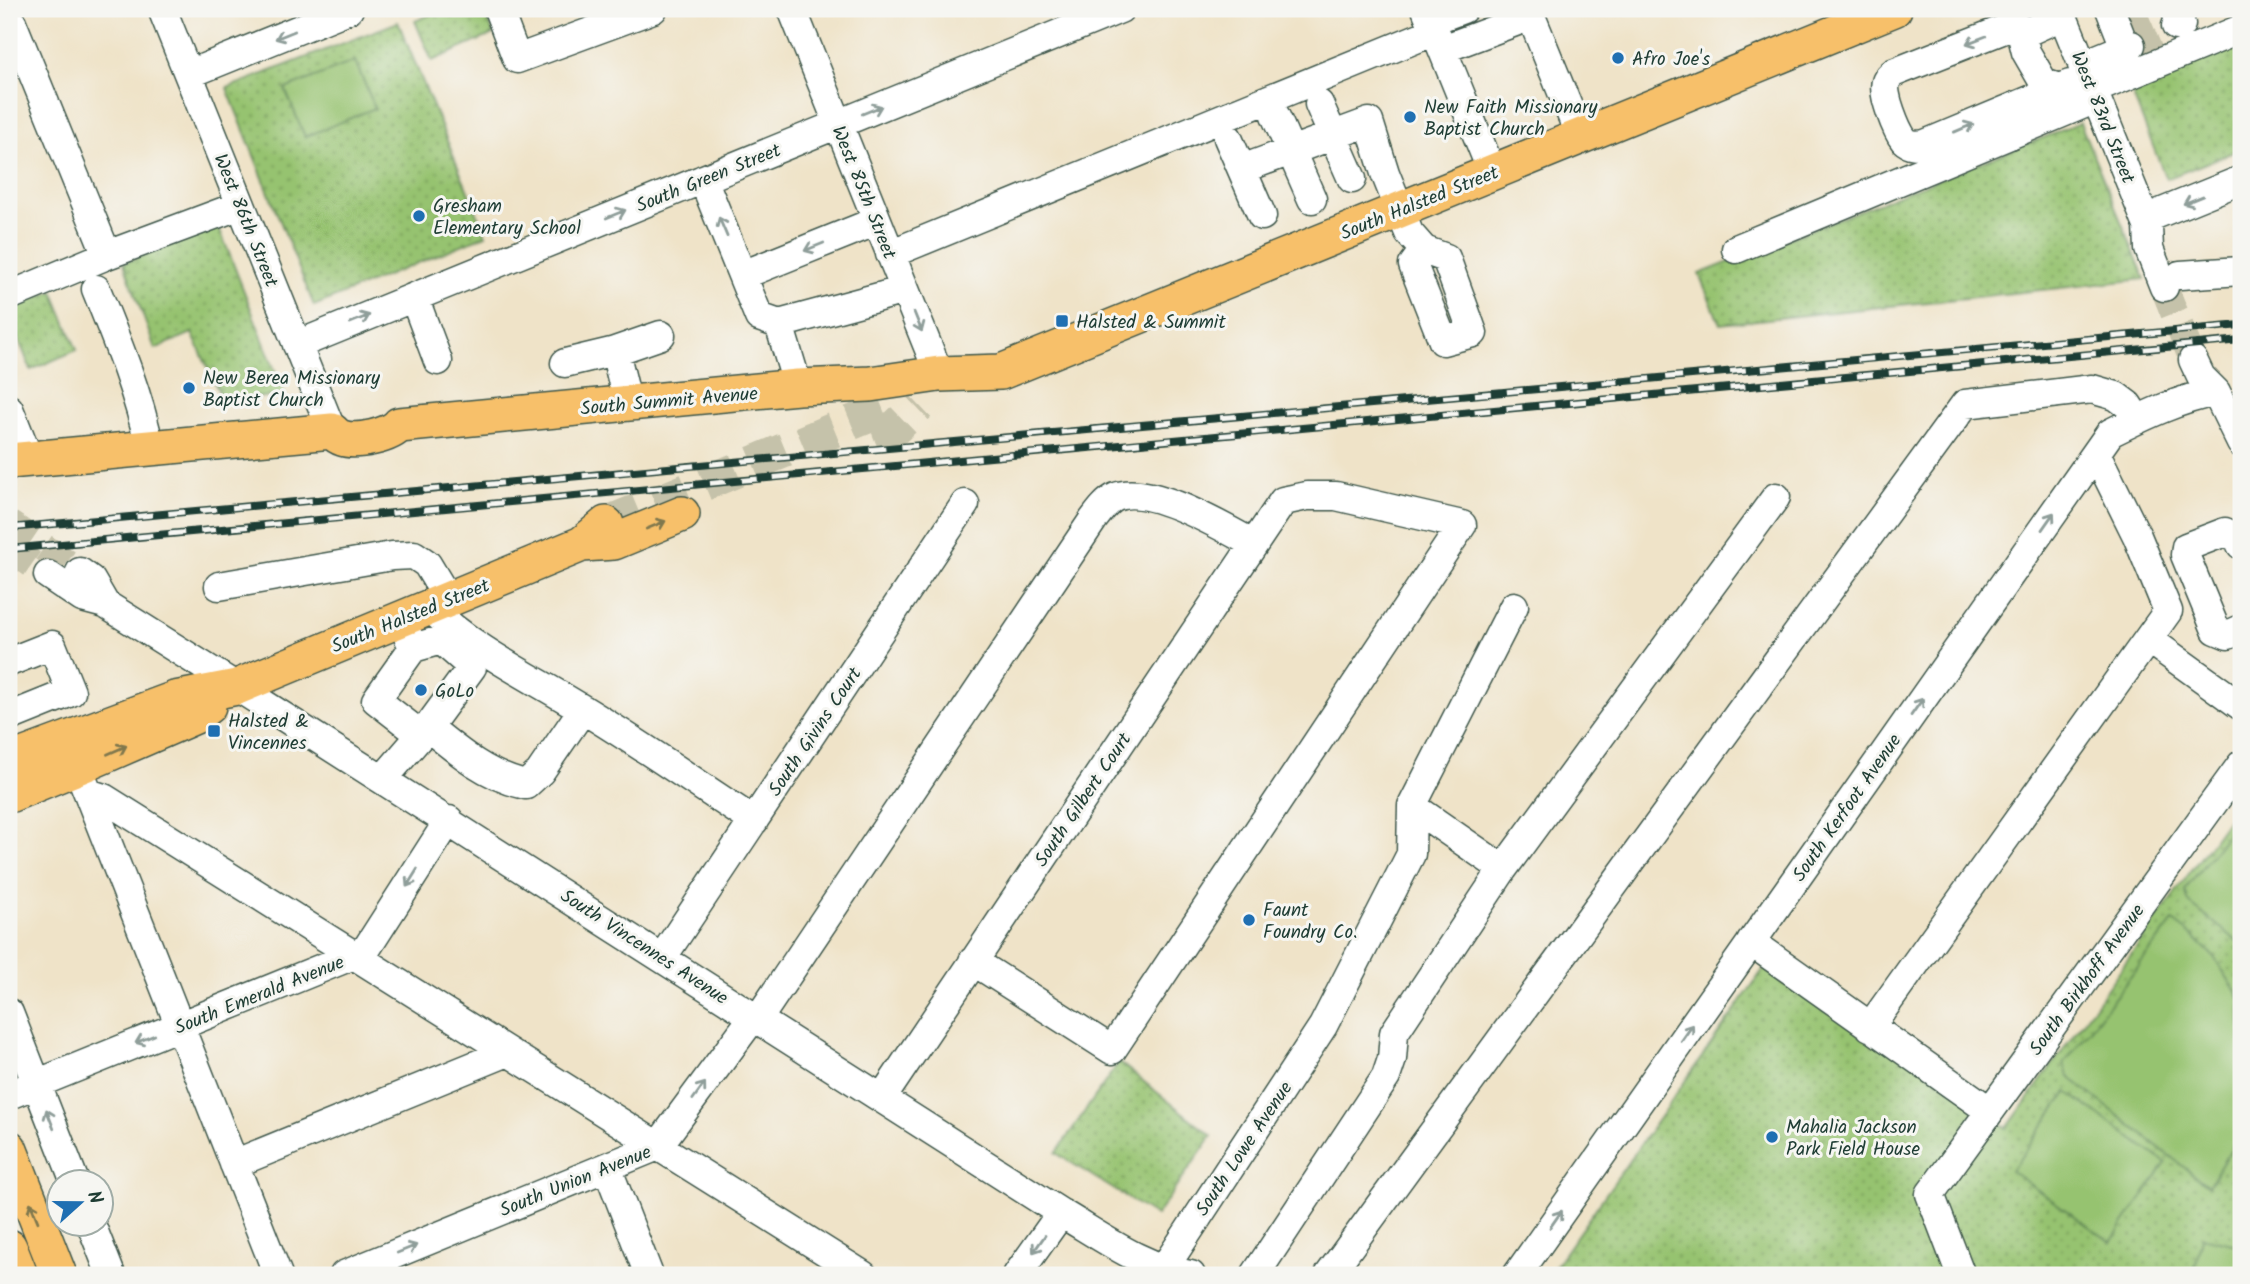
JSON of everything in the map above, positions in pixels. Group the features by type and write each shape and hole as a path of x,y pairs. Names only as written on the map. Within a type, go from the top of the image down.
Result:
{"main road":[{"name":"South Halsted Street","path":"939,374 1001,372 1894,9"},
{"name":"South Summit Avenue","path":"19,460 332,432 343,439 364,439 394,432 399,425 799,387 870,384 939,374"},
{"path":"903,406 939,374"},
{"name":"South Halsted Street","path":"11,753 175,699 237,687 423,618 594,534 614,542 682,514"},
{"name":"South Halsted Street","path":"9,795 83,780 195,716 237,687"},
{"path":"9,1148 59,1275"},
{"path":"9,1247 20,1275"}],"street":[{"name":"West 86th Street","path":"162,9 332,432"},
{"path":"188,74 349,9"},
{"path":"498,9 517,60 625,14 653,9"},
{"name":"West 85th Street","path":"792,9 939,374"},
{"name":"South Green Street","path":"297,345 1120,9"},
{"path":"890,254 1434,28 1463,9"},
{"path":"2061,12 2029,31 2012,26 1893,73 1886,82 1885,91 1892,115 1905,141 1916,146 2059,88 2090,83"},
{"name":"West 83rd Street","path":"2061,12 2146,223 2149,249 2176,282 2241,271"},
{"path":"9,15 107,256"},
{"path":"1434,28 1531,16 1580,136"},
{"path":"1434,28 1492,172"},
{"path":"2020,28 2026,52 2044,83 2059,88"},
{"path":"1736,249 2090,83 2241,29"},
{"path":"2090,83 2121,31"},
{"path":"1319,104 1352,180"},
{"path":"1275,116 1312,200"},
{"path":"1242,169 1369,122 1399,210 1409,233 1424,250"},
{"path":"1228,138 1262,216"},
{"path":"703,179 759,317 779,324 905,290"},
{"path":"2146,223 2241,180"},
{"path":"9,296 241,205"},
{"path":"743,275 877,221"},
{"path":"96,289 142,408 150,448"},
{"path":"414,297 438,361"},
{"path":"779,324 799,387"},
{"path":"565,363 615,351 661,335"},
{"path":"615,351 628,404"},
{"path":"2203,359 2201,377 2216,392 2241,443"},
{"path":"1329,1275 1965,404 2092,389 2116,396 2128,405 2137,419"},
{"name":"South Kerfoot Avenue","path":"1517,1275 2110,433 2195,396 2216,392"},
{"path":"9,409 19,460"},
{"path":"1870,1027 2168,611 2137,536 2096,453"},
{"name":"South Union Avenue","path":"344,1275 658,1146 756,1018 1093,520 1115,497 1148,495 1167,501 1255,544"},
{"name":"South Gilbert Court","path":"882,1098 973,961 1283,501 1307,496 1336,496 1462,525 1112,1050 973,961"},
{"path":"1255,1275 1386,1077 1392,1059 1394,1033 1503,869 1776,497"},
{"name":"South Givins Court","path":"662,958 965,504"},
{"path":"2241,545 2238,538 2225,532 2186,547 2185,555 2217,630 2228,635 2241,629"},
{"path":"219,586 392,556 414,555 428,564 423,618 376,700 505,781 526,785 540,772 583,709"},
{"name":"South Vincennes Avenue","path":"80,572 90,580 105,604"},
{"name":"South Vincennes Avenue","path":"48,575 82,598 105,604 449,820 1061,1213 1133,1256 1163,1270 1191,1275"},
{"path":"1503,869 1412,806 1514,606"},
{"path":"423,618 449,626 508,666 583,709 754,821"},
{"path":"383,779 424,731 472,667 441,640 423,618"},
{"path":"2148,639 2241,706"},
{"path":"9,662 52,645 71,692 9,717"},
{"name":"South Birkhoff Avenue","path":"1961,1275 1930,1194 2241,765"},
{"path":"83,780 104,798 863,1275"},
{"path":"83,780 278,1275"},
{"name":"South Lowe Avenue","path":"1163,1270 1323,1026 1410,854 1412,806"},
{"name":"South Emerald Avenue","path":"9,1096 354,956 367,948 449,820"},
{"path":"1751,942 1990,1111"},
{"path":"9,1013 70,1168"},
{"path":"234,1164 508,1052"},
{"path":"607,1167 649,1275"},
{"path":"1017,1275 1061,1213"},
{"path":"96,1238 111,1275"}],"green space":[{"path":"444,9 483,9 494,34 432,61 415,21"},
{"path":"398,22 486,235 314,306 227,88"},
{"path":"2235,40 2241,57 2241,149 2166,179 2128,83"},
{"path":"355,61 375,108 305,137 285,89"},
{"path":"2080,123 2145,279 1720,324 1699,274"},
{"path":"218,225 285,396 222,399 192,333 155,349 124,263"},
{"path":"53,291 77,350 31,370 9,316 9,309"},
{"path":"2241,801 2241,1275 1549,1275 1770,960 2007,1128"},
{"path":"2241,816 2241,944 2189,903 2185,890"},
{"path":"2173,921 2214,957 2241,999 2241,1133 2208,1186 2068,1076 2064,1064"},
{"path":"1119,1062 1212,1136 1156,1216 1056,1153"},
{"path":"2067,1092 2166,1163 2111,1242 2011,1171"},
{"path":"2202,1237 2241,1246 2241,1275 2223,1275 2195,1269"}],"tunnel":[{"path":"2123,26 2166,9"},
{"path":"2131,45 2176,26"},
{"path":"2164,287 2193,360"},
{"path":"873,436 896,427 919,405"},
{"path":"606,524 887,408"},
{"path":"9,524 80,572"},
{"path":"9,548 48,575"}],"railway":[{"path":"9,528 2241,325"},
{"path":"9,549 2241,340"}],"place":[{"name":"Afro Joe's","path":"1618,58"},
{"name":"New Faith Missionary Baptist Church","path":"1410,117"},
{"name":"Gresham Elementary School","path":"419,216"},
{"name":"Halsted & Summit","path":"1062,321"},
{"name":"New Berea Missionary Baptist Church","path":"189,388"},
{"name":"GoLo","path":"421,690"},
{"name":"Halsted & Vincennes","path":"214,731"},
{"name":"Faunt Foundry Co.","path":"1249,920"},
{"name":"Mahalia Jackson Park Field House","path":"1772,1137"}]}
